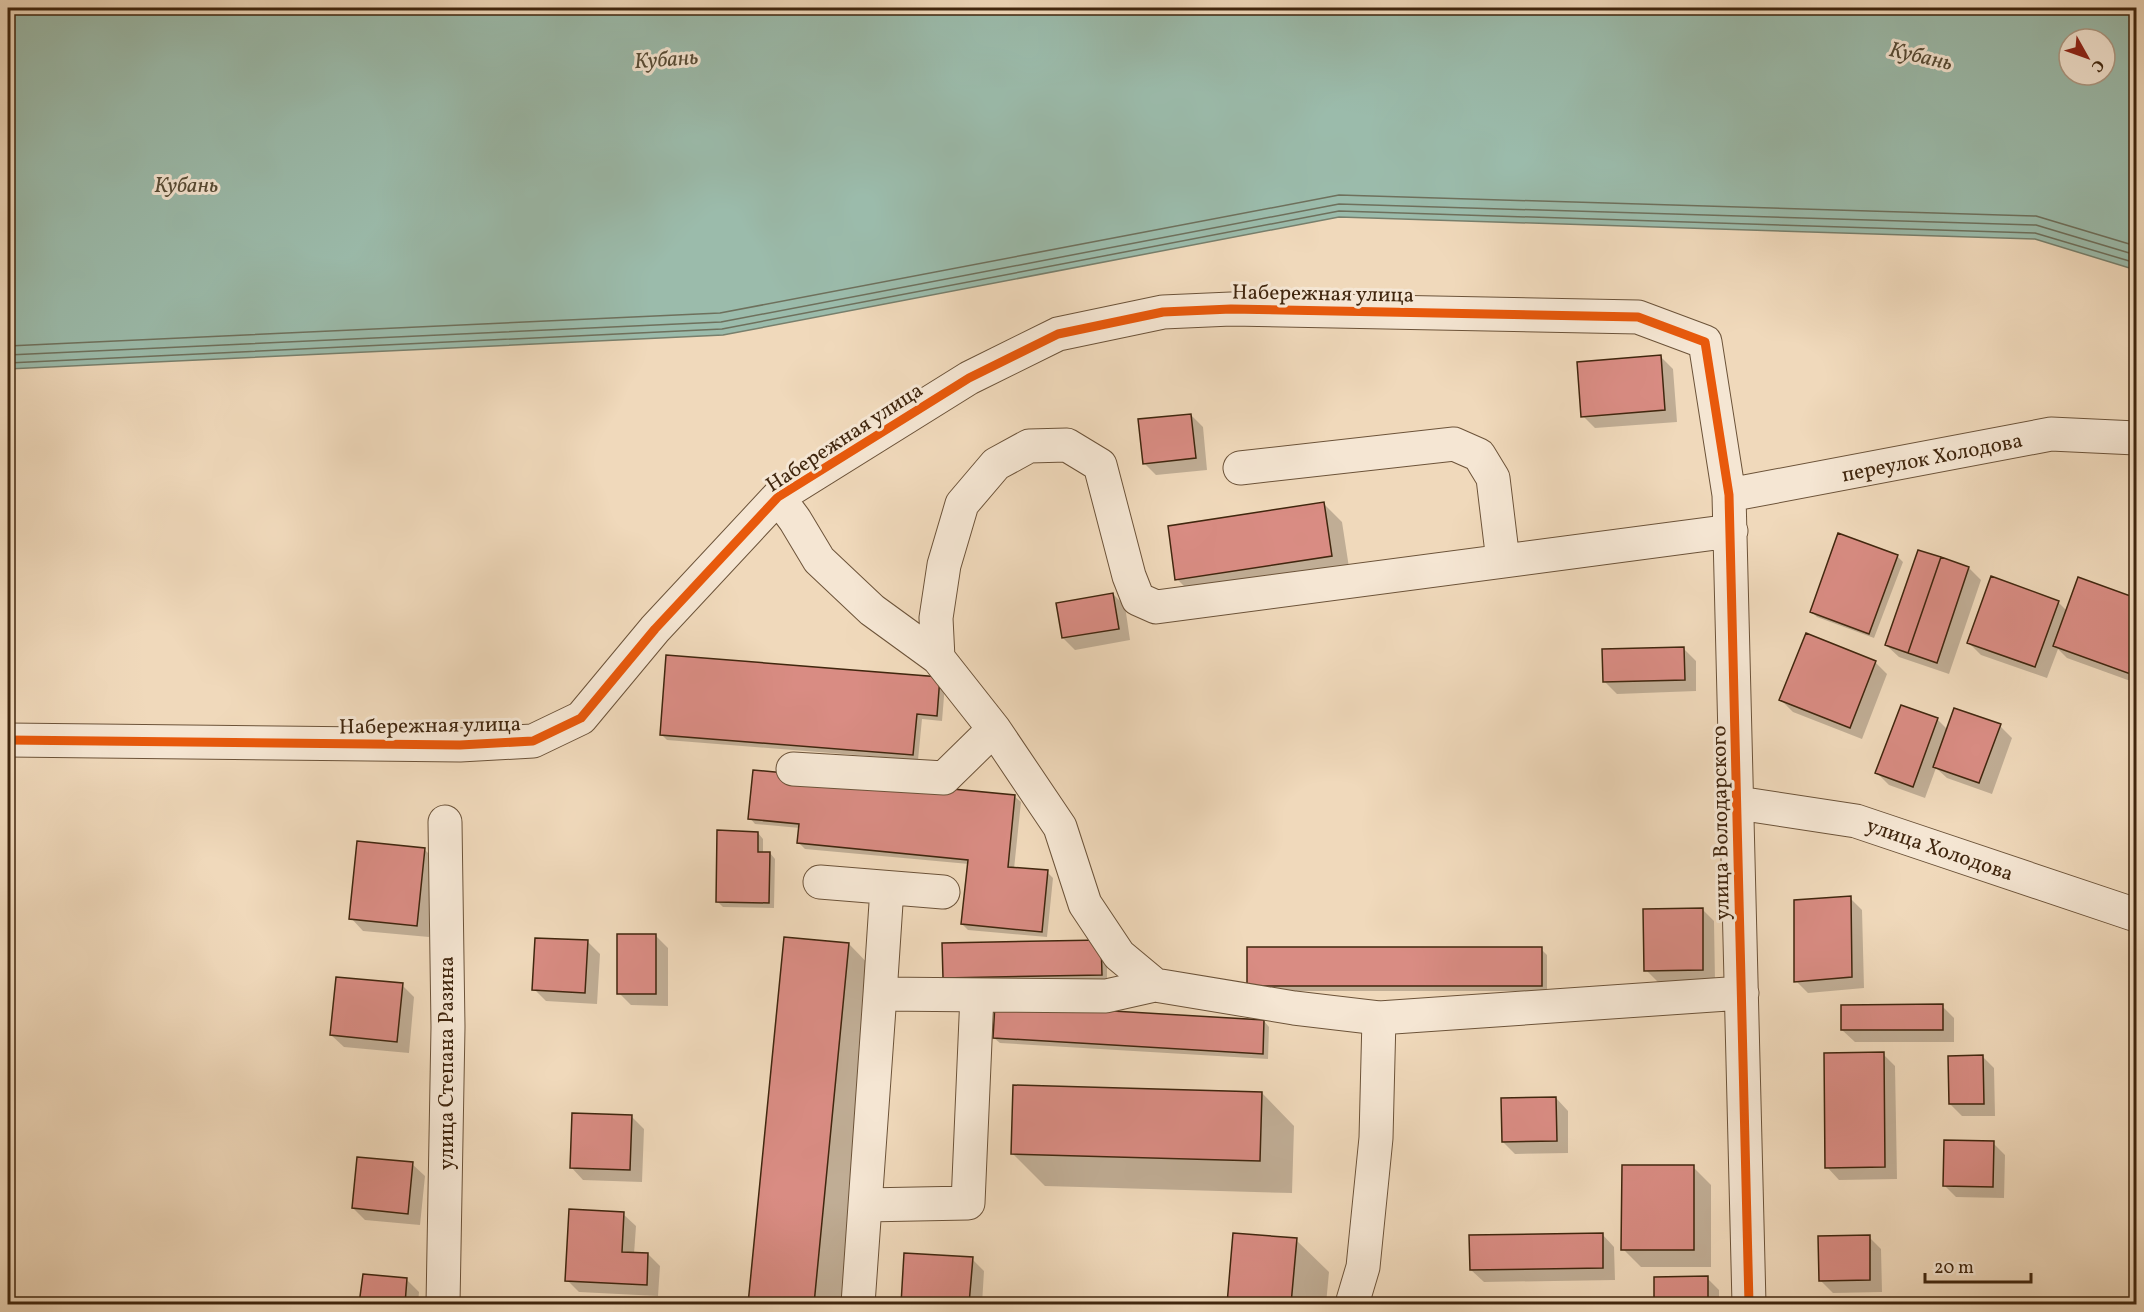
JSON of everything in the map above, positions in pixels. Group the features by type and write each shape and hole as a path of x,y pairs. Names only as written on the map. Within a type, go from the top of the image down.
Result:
{"street":[{"name":"Набережная улица","path":"8,740 460,745 532,741 581,718 655,629 778,497 969,378 1058,334 1163,312 1231,309 1638,317 1705,342"},
{"name":"улица Володарского","path":"1705,342 1729,495 1731,531 1749,1305"},
{"name":"переулок Холодова","path":"1729,495 2051,434 2136,438"},
{"path":"1240,468 1454,444 1479,455 1493,478 1503,561"},
{"path":"938,658 936,618 944,565 962,504 996,464 1029,446 1067,445 1100,465 1129,576 1138,599 1156,607 1731,531"},
{"path":"778,497 819,560 872,610 938,658 994,729 1060,827 1085,904 1119,955 1155,985"},
{"path":"794,769 944,778 994,729"},
{"name":"улица Холодова","path":"1738,803 1856,821 2136,915"},
{"name":"улица Степана Разина","path":"443,1305 448,1027 445,822"},
{"path":"820,882 943,892"},
{"path":"858,1305 887,888"},
{"path":"880,994 1106,996 1155,985 1294,1008 1379,1018 1742,993"},
{"path":"865,1205 968,1203 977,995"},
{"path":"1352,1305 1363,1268 1376,1138 1379,1018"}],"water":[{"name":"Кубань","path":"8,8 2136,8 2136,270 2035,239 1339,217 723,335 8,369"}],"building":[{"path":"1661,355 1665,410 1581,417 1577,362"},
{"path":"1191,414 1196,458 1143,464 1138,419"},
{"path":"1324,502 1332,556 1175,580 1168,526"},
{"path":"1838,533 1898,555 1869,634 1810,612"},
{"path":"1918,550 1941,557 1908,653 1885,645"},
{"path":"1941,557 1969,567 1937,663 1908,653"},
{"path":"1991,576 2059,601 2035,667 1967,643"},
{"path":"2078,577 2136,598 2136,676 2053,646"},
{"path":"1113,593 1119,629 1062,638 1056,603"},
{"path":"1806,633 1876,661 1850,728 1779,700"},
{"path":"1684,647 1685,680 1603,682 1602,649"},
{"path":"666,655 940,677 937,716 917,714 913,755 660,735"},
{"path":"1901,705 1938,718 1913,787 1875,773"},
{"path":"1954,708 2001,724 1979,783 1933,767"},
{"path":"753,770 1015,795 1008,867 1048,870 1042,932 961,924 968,860 797,843 799,824 748,819"},
{"path":"717,830 758,832 758,852 770,852 769,903 716,902"},
{"path":"357,841 425,848 417,926 349,919"},
{"path":"1851,896 1852,977 1794,982 1794,900"},
{"path":"1703,908 1703,970 1644,971 1643,909"},
{"path":"617,934 656,934 656,994 617,994"},
{"path":"784,937 849,943 814,1304 748,1304"},
{"path":"535,938 588,940 585,993 532,990"},
{"path":"1101,940 1102,975 943,978 942,943"},
{"path":"1247,947 1542,947 1542,986 1247,986"},
{"path":"336,977 403,983 397,1042 330,1035"},
{"path":"995,1004 1264,1020 1263,1054 993,1038"},
{"path":"1943,1004 1943,1030 1841,1030 1841,1005"},
{"path":"1884,1052 1885,1167 1825,1168 1824,1053"},
{"path":"1983,1055 1984,1104 1949,1104 1948,1056"},
{"path":"1013,1085 1262,1092 1260,1161 1011,1154"},
{"path":"1556,1097 1557,1141 1502,1142 1501,1098"},
{"path":"572,1113 632,1115 630,1170 570,1168"},
{"path":"1944,1140 1994,1141 1993,1187 1943,1186"},
{"path":"357,1157 413,1162 408,1214 352,1208"},
{"path":"1622,1165 1694,1165 1694,1250 1621,1250"},
{"path":"569,1209 624,1212 622,1252 648,1253 647,1285 565,1281"},
{"path":"1233,1233 1297,1238 1291,1304 1227,1304"},
{"path":"1603,1233 1603,1268 1470,1270 1469,1235"},
{"path":"1870,1235 1870,1280 1819,1281 1818,1236"},
{"path":"904,1253 973,1257 969,1304 901,1304"},
{"path":"363,1274 407,1278 405,1304 359,1304"},
{"path":"1708,1276 1708,1304 1654,1304 1654,1277"}],"cycle path":[{"path":"8,740 460,745 533,741 581,718 655,629 778,497 969,378 1058,334 1163,312 1231,309 1638,317 1705,342 1729,495 1749,1304"}]}
